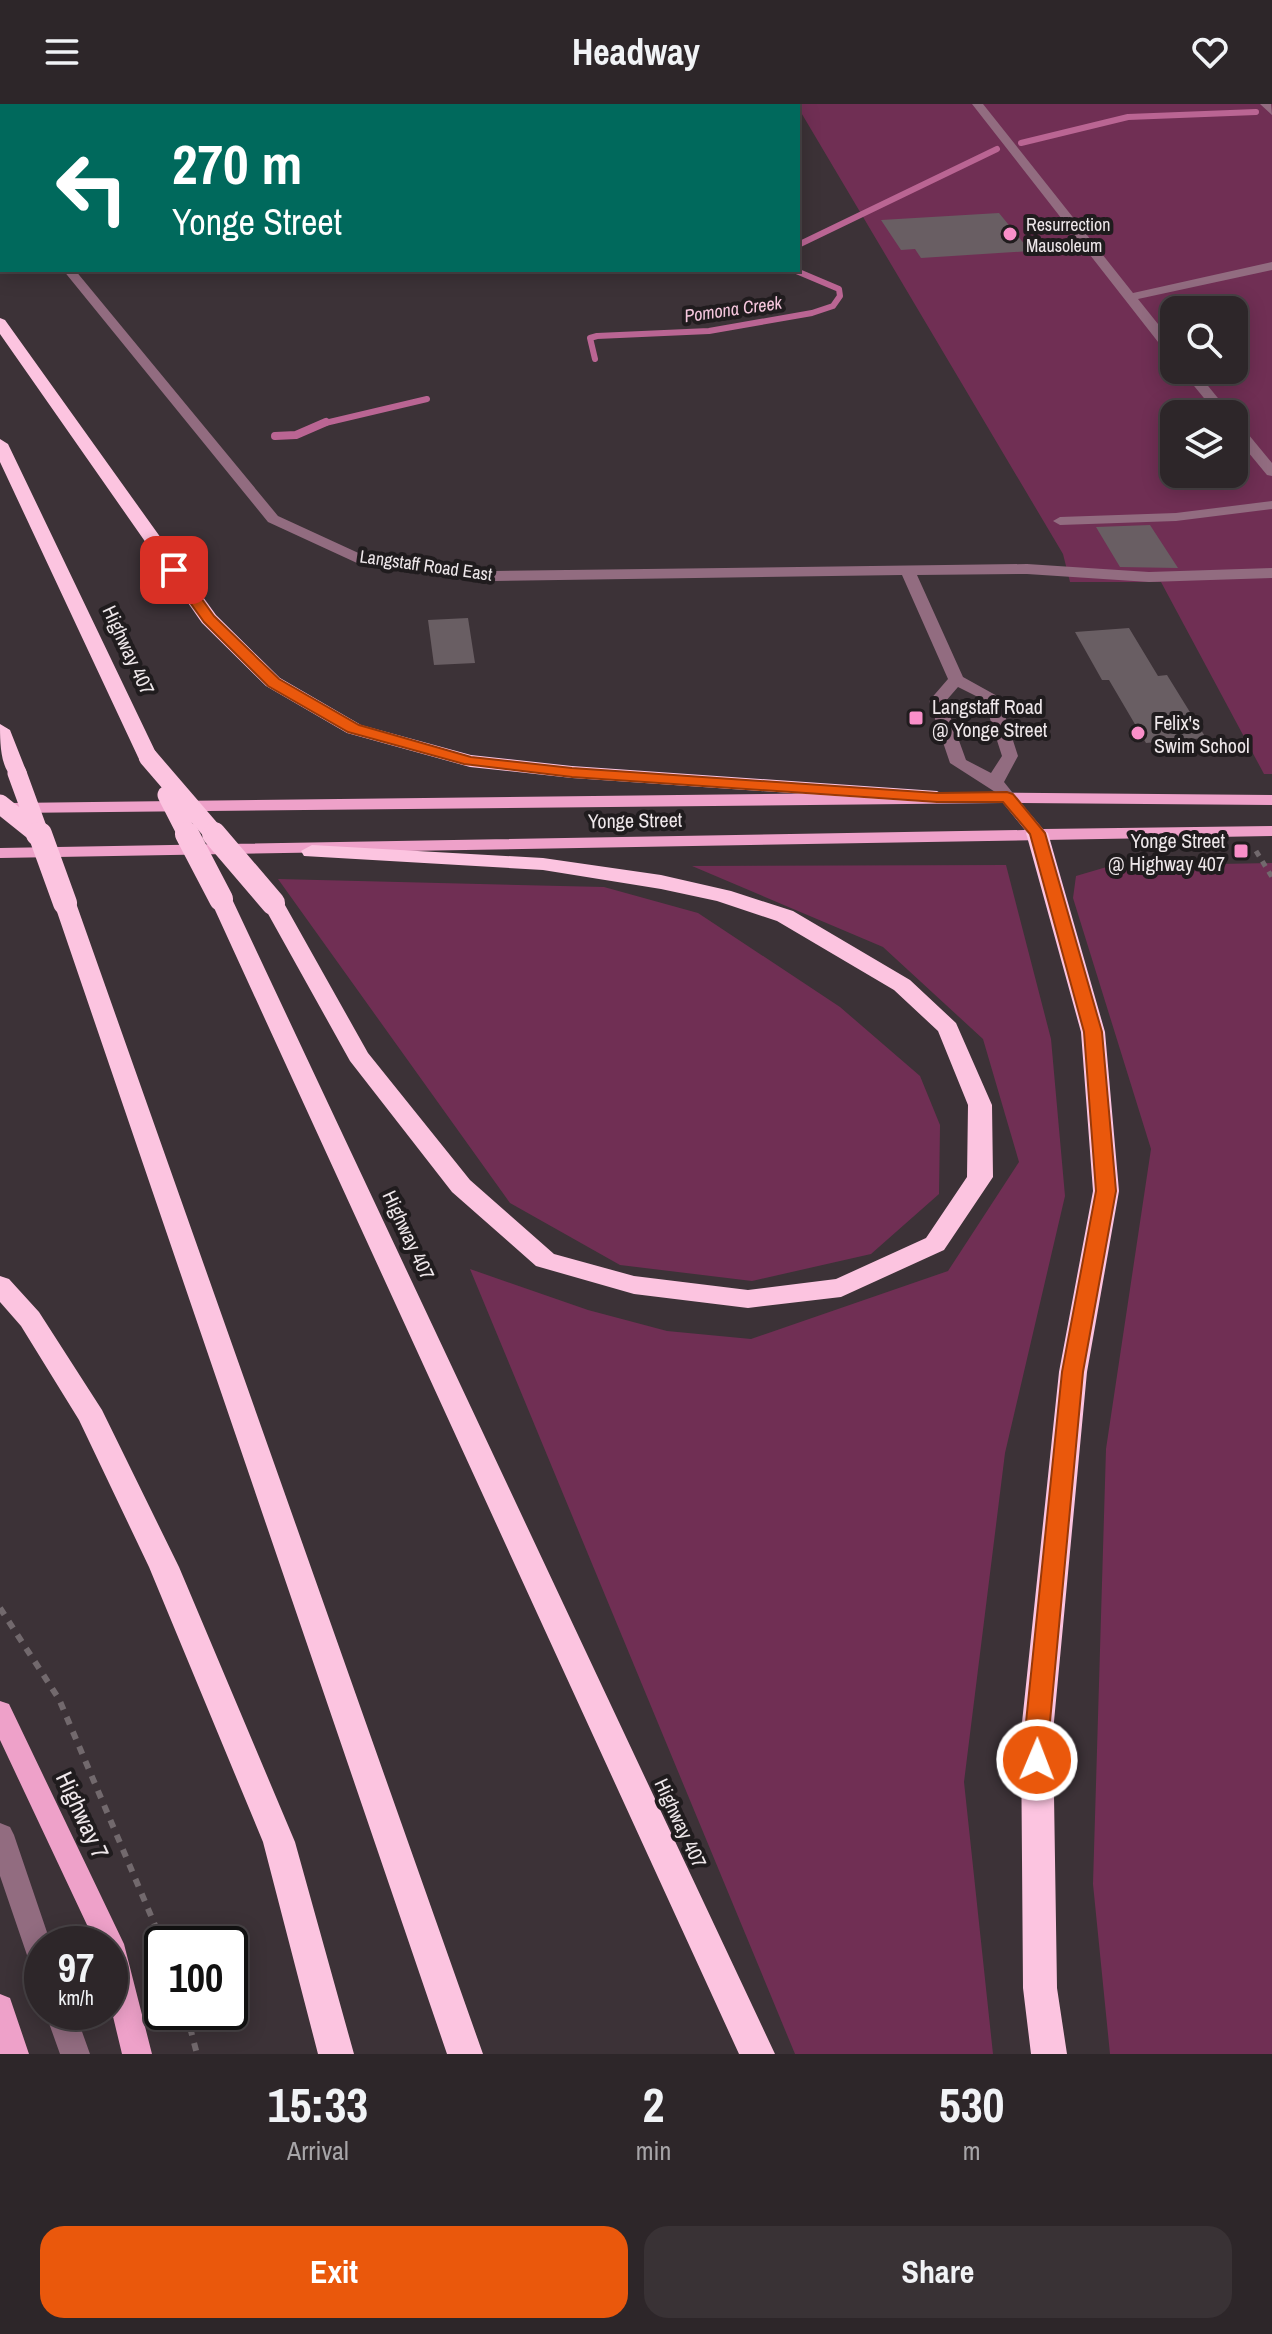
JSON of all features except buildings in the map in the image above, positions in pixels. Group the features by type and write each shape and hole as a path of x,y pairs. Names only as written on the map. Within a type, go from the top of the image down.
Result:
{"highway":[{"path":"0,323 209,619 273,682 354,729 470,761 572,772 937,797"},
{"name":"Highway 407","path":"0,444 148,757 221,899 757,2054"},
{"path":"0,730 42,837 465,2054"},
{"path":"148,757 273,903 358,1056 461,1186 545,1260 634,1285 748,1299 841,1288 935,1244 980,1177 980,1105 948,1028 902,985 785,916 723,896 661,882 543,864 312,851"},
{"path":"0,806 42,837"},
{"path":"1037,833 1093,1032 1106,1191 1073,1372 1037,1732 1040,1988 1049,2054"},
{"path":"0,1285 30,1319 92,1417 164,1567 279,1842 336,2054"}],"main road":[{"name":"Yonge Street","path":"0,806 937,797 1272,800"},
{"path":"1007,797 1037,833"},
{"name":"Yonge Street","path":"0,853 312,851 1037,833 1272,831"},
{"name":"Highway 7","path":"0,1712 101,1926"},
{"path":"0,2007 14,2054"},
{"name":"Highway 7","path":"128,2018 137,2054"}],"street":[{"path":"977,104 1160,336"},
{"path":"1128,298 1272,266"},
{"name":"Langstaff Road East","path":"71,272 273,519 362,560 494,576 1027,569 1101,577 1189,578 1272,573"},
{"path":"1199,384 1213,400"},
{"path":"1248,443 1272,472"},
{"path":"1060,521 1176,517 1272,505"},
{"path":"908,572 956,680 991,697 1010,756 995,782"},
{"path":"956,680 937,701 958,763 995,782 1007,797"},
{"path":"0,1835 31,1926"},
{"path":"66,2030 75,2054"}],"path":[{"path":"0,1608 59,1699 155,1926"},
{"path":"191,2030 197,2054"}],"shaded area":[{"path":"800,104 1272,104 1272,774 1264,774 1161,582 1070,582 1063,554 800,111"},
{"path":"1272,863 1272,2054 1110,2054 1093,1884 1106,1449 1151,1149 1073,898 1076,876 1110,866"},
{"path":"1006,865 1051,1039 1065,1196 1005,1453 964,1782 993,2054 795,2054 470,1269 588,1310 667,1331 751,1339 948,1271 1019,1162 983,1039 883,947 692,866"},
{"path":"278,879 604,887 698,913 840,1007 920,1076 940,1125 939,1194 871,1254 752,1281 620,1265 510,1203"}],"waterway":[{"name":"Pomona Creek","path":"1021,143 1128,117 1256,112"},
{"name":"Pomona Creek","path":"800,244 997,149"},
{"name":"Pomona Creek","path":"595,359 590,338 597,336 709,331 812,313 833,306 840,296 839,289 799,272"},
{"name":"Pomona Creek","path":"322,424 427,399"},
{"name":"Pomona Creek","path":"322,424 326,422"},
{"name":"Pomona Creek","path":"275,436 296,435 322,424"}],"place":[{"name":"Resurrection Mausoleum","path":"1010,234"},
{"name":"Langstaff Road @ Yonge Street","path":"916,718"},
{"name":"Felix's Swim School","path":"1138,733"},
{"name":"Yonge Street @ Highway 407","path":"1241,851"}],"route":[{"path":"174,570 209,619 273,682 354,729 470,761 572,772 937,797 1007,797 1037,833 1093,1032 1106,1191 1073,1372 1037,1732 1037,1760"}]}
